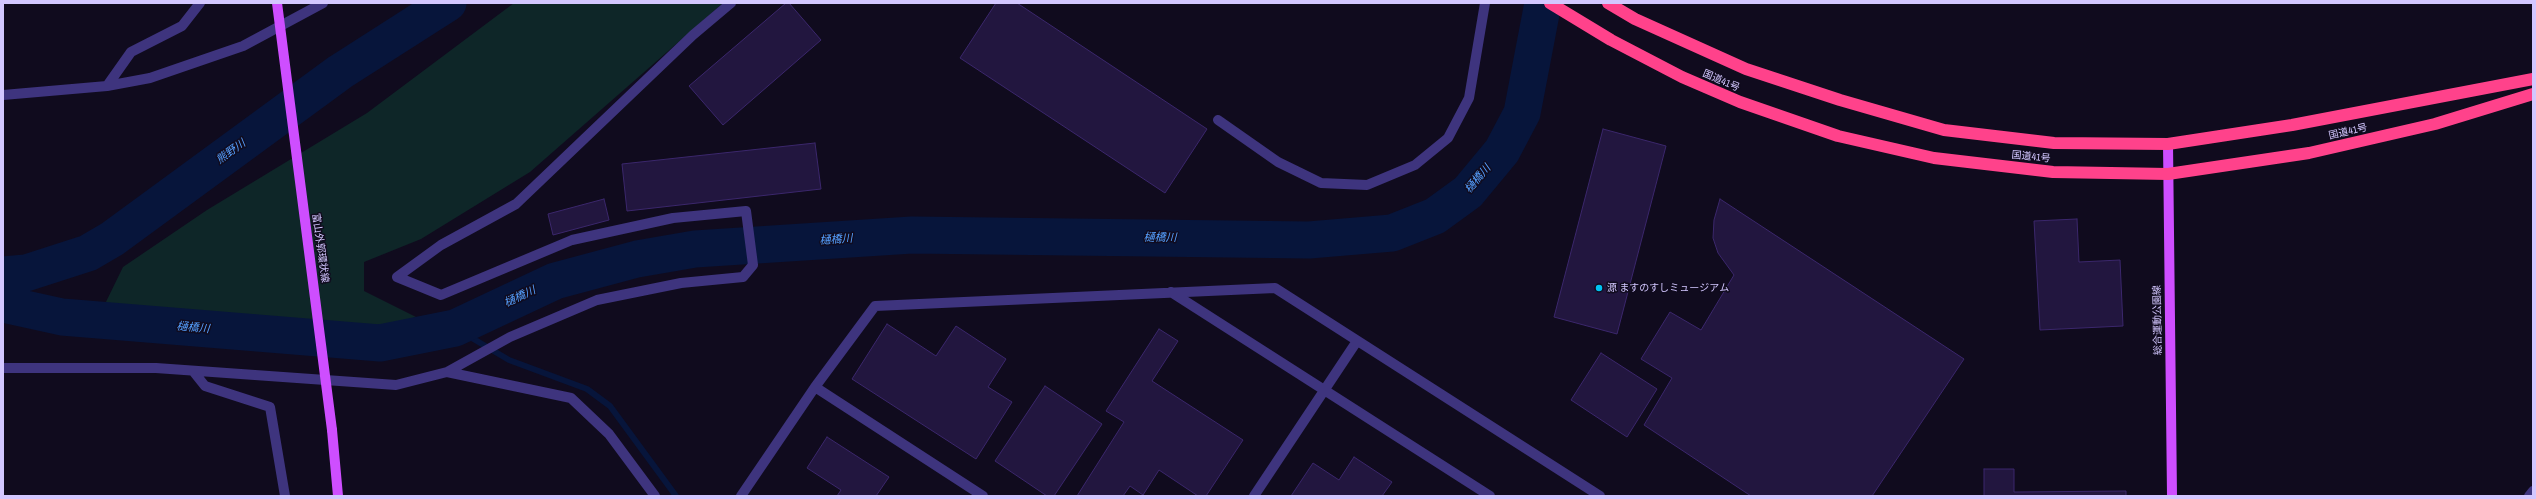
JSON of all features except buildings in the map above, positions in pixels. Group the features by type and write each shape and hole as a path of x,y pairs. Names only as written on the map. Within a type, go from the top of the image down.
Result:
{"highway":[{"name":"国道41号","path":"1550,3 1611,40 1682,77 1740,102 1838,136 1934,158 2053,172 2168,174 2309,153 2435,124 2533,94"},
{"name":"国道41号","path":"1608,3 1635,19 1746,69 1840,100 1944,130 2054,143 2168,144 2292,125 2533,79"}],"main road":[{"name":"富山外郭環状線","path":"277,3 332,430 338,496"},
{"name":"総合運動公園線","path":"2168,144 2172,496"}],"street":[{"path":"107,86 131,52 182,26 200,3"},
{"path":"3,95 107,86 150,78 243,46 323,3"},
{"path":"3,368 156,368 396,385 447,372 510,337 597,300 681,284 743,277 753,265 746,211 673,218 572,240 441,295 396,277 441,245 516,204 693,35 731,3"},
{"path":"1218,120 1278,162 1321,183 1367,185 1415,165 1448,138 1469,98 1485,3"},
{"path":"741,496 815,387 875,306 1275,288 1600,496"},
{"path":"1171,292 1327,390 1490,496"},
{"path":"1254,496 1327,390 1358,341"},
{"path":"193,371 205,386 270,407 285,496"},
{"path":"447,372 571,398 609,434 655,496"},
{"path":"815,387 983,496"},
{"path":"2529,496 2533,491"}],"green space":[{"path":"514,3 723,3 530,172 421,239 364,262 364,291 416,317 375,329 103,308 123,267 207,210 367,113"}],"waterway":[{"name":"熊野川","path":"3,275 26,273 88,253 112,239 340,72 448,3"},
{"name":"樋橋川","path":"3,304 62,317 380,343 455,328 555,281 637,259 695,249 912,235 1309,240 1392,233 1435,216 1468,192 1502,151 1522,113 1543,3"},
{"path":"455,328 509,360 587,389 610,406 676,496"}],"place":[{"name":"源 ますのすしミュージアム","path":"1599,288"}]}
